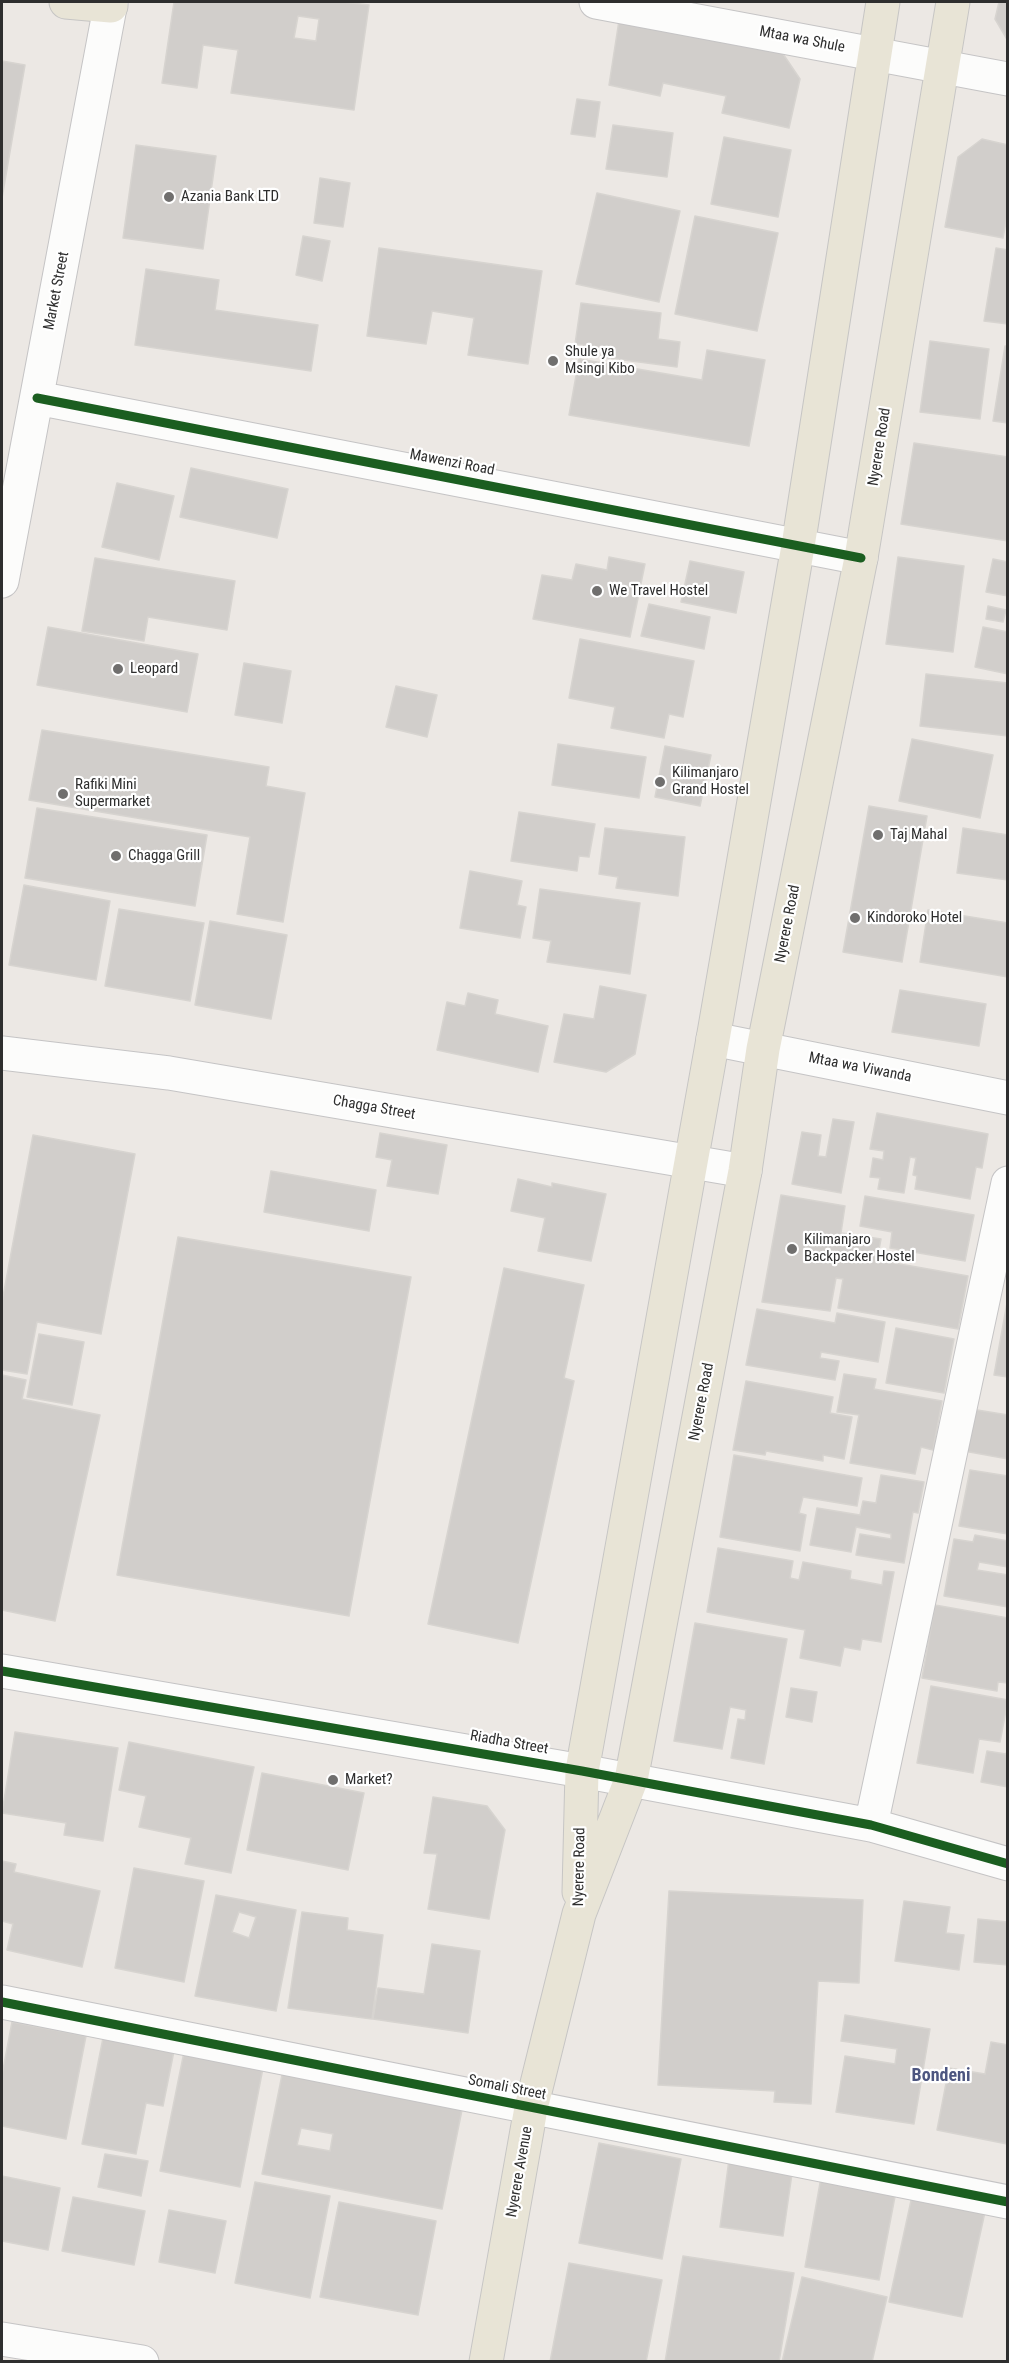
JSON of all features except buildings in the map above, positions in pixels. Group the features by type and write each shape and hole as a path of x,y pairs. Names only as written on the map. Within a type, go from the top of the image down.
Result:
{"main road":[{"path":"66,2 111,4"},
{"name":"Nyerere Road","path":"579,1914 582,1771 713,1039 798,546 883,2"},
{"name":"Nyerere Road","path":"579,1914 631,1780 745,1171 763,1049 861,558 953,2"},
{"name":"Nyerere Avenue","path":"486,2361 531,2108 579,1914"}],"street":[{"name":"Mtaa wa Shule","path":"596,2 1008,79"},
{"name":"Market Street","path":"2,581 111,4"},
{"name":"Mawenzi Road","path":"37,398 861,558"},
{"name":"Mtaa wa Viwanda","path":"713,1039 1008,1098"},
{"name":"Chagga Street","path":"2,1053 169,1072 745,1171"},
{"path":"872,1825 1008,1183"},
{"name":"Riadha Street","path":"2,1671 582,1771 872,1825 1008,1864"},
{"name":"Somali Street","path":"2,2002 1008,2202"},
{"path":"2,2339 142,2361"}],"cycle path":[{"path":"37,398 861,558"},
{"path":"2,1671 582,1771 871,1825 1008,1864"},
{"path":"2,2002 1008,2202"}],"place":[{"name":"Azania Bank LTD","path":"169,197"},
{"name":"Shule ya Msingi Kibo","path":"553,361"},
{"name":"We Travel Hostel","path":"597,591"},
{"name":"Leopard","path":"118,669"},
{"name":"Kilimanjaro Grand Hostel","path":"660,782"},
{"name":"Rafiki Mini Supermarket","path":"63,794"},
{"name":"Taj Mahal","path":"878,835"},
{"name":"Chagga Grill","path":"116,856"},
{"name":"Kindoroko Hotel","path":"855,918"},
{"name":"Kilimanjaro Backpacker Hostel","path":"792,1249"},
{"name":"Market?","path":"333,1780"}],"district":[{"name":"Bondeni","path":"941,2076"}]}
